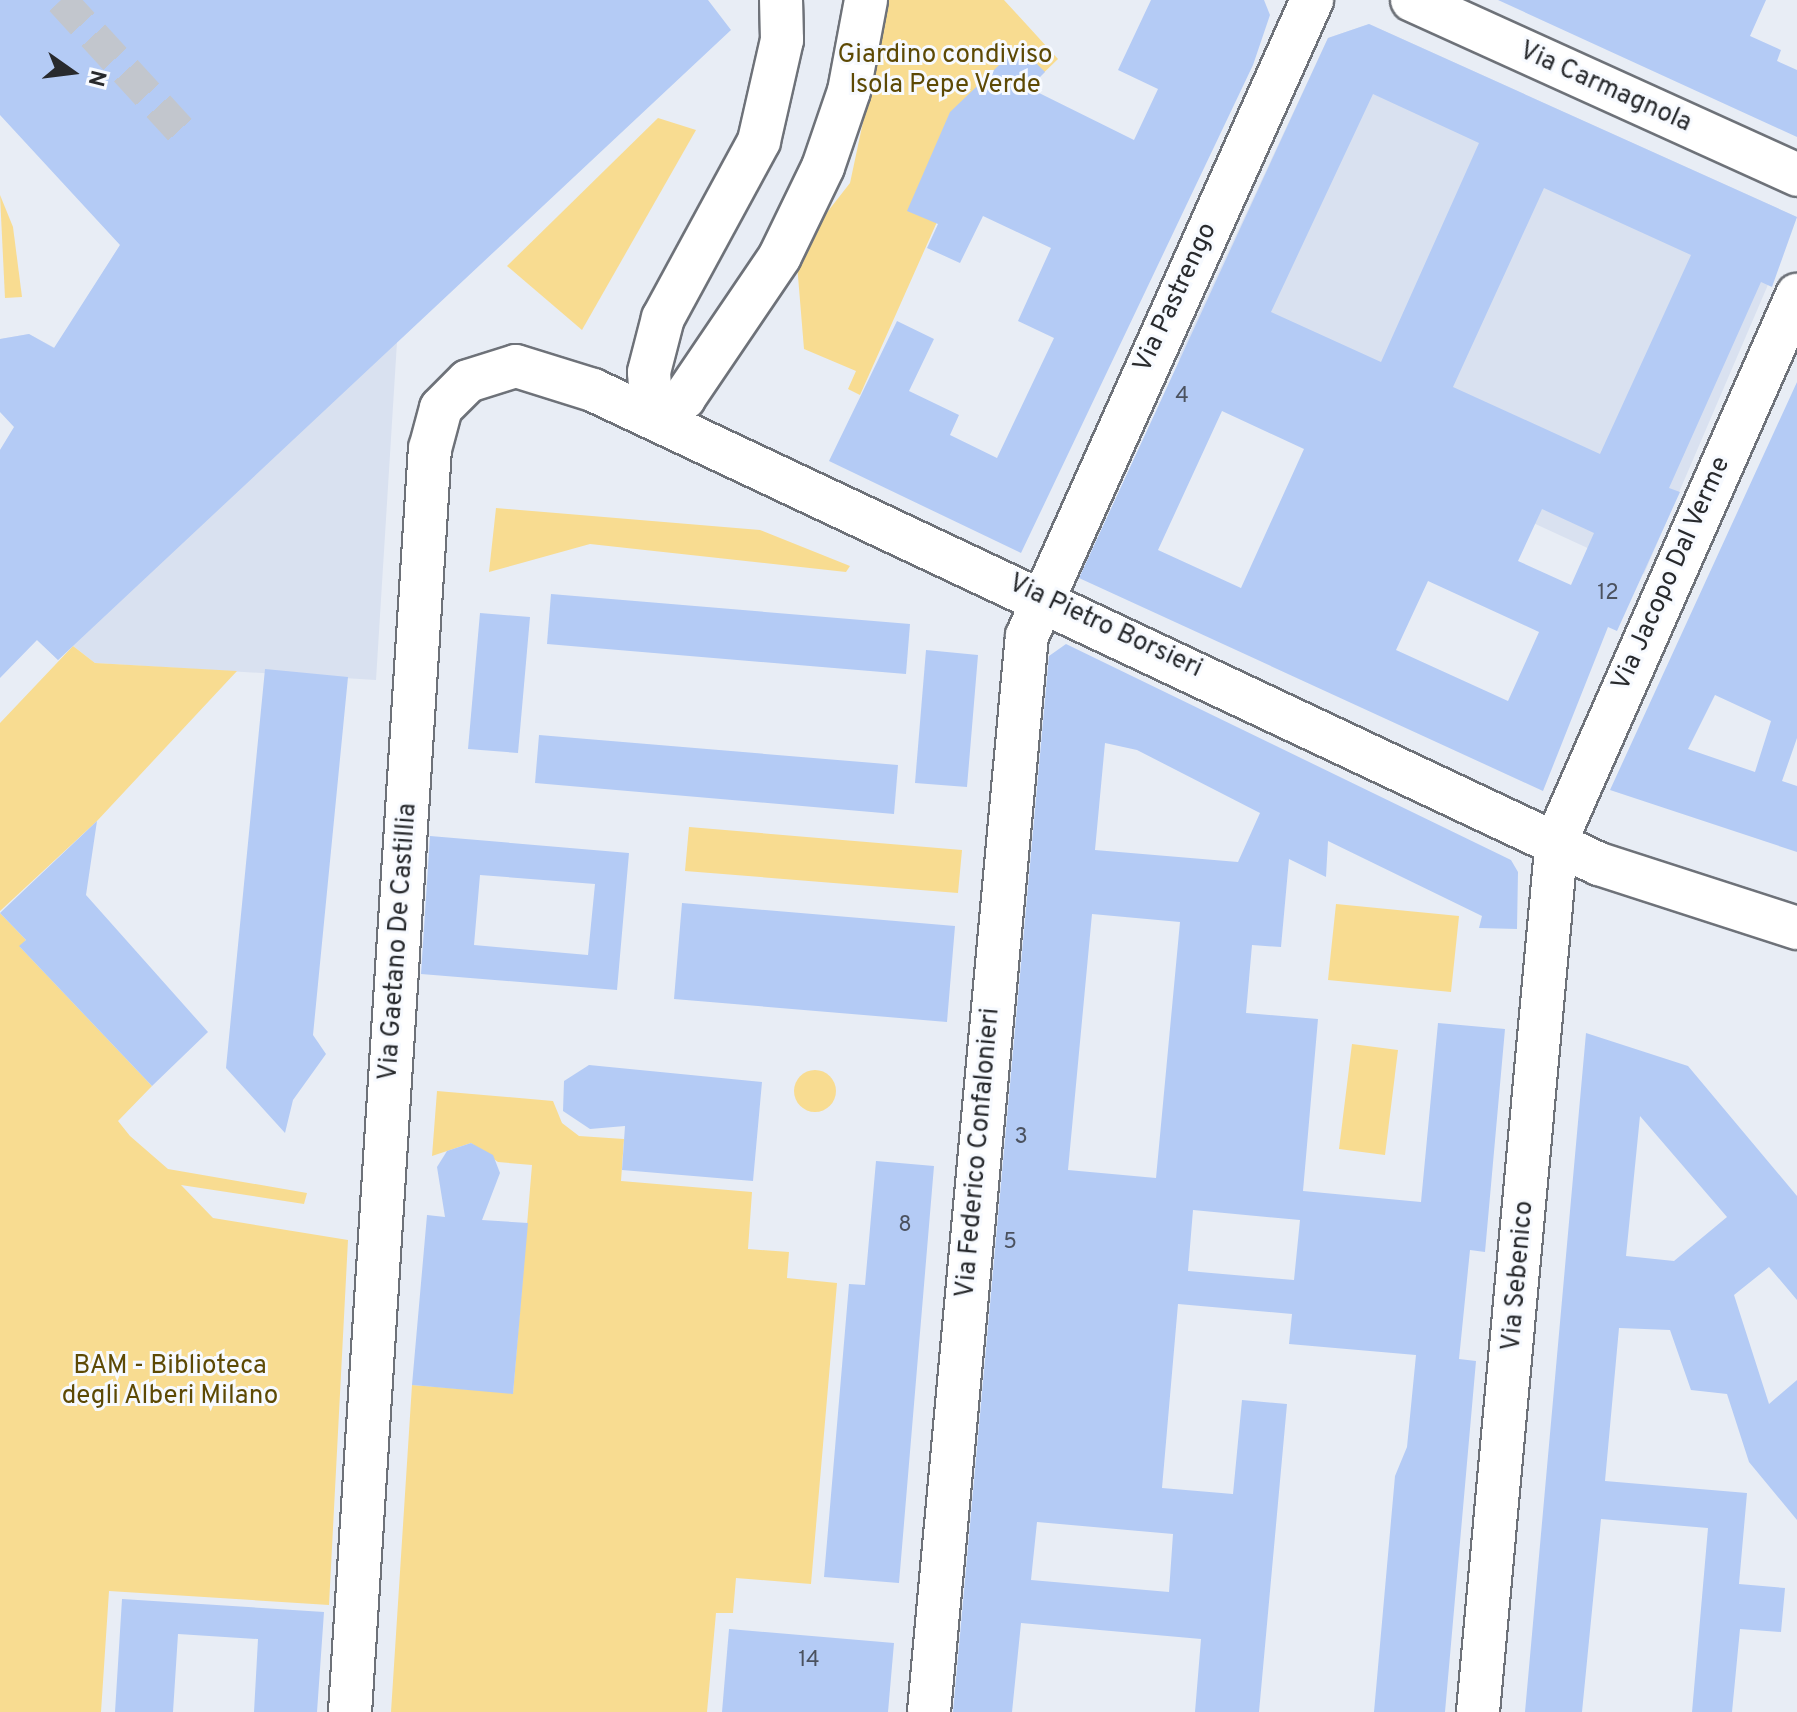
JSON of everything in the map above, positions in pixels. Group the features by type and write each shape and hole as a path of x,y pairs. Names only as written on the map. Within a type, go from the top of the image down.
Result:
{"street":[{"path":"781,0 772,97 740,179 663,318 649,372 652,416 684,398 780,256 844,107 866,0"},
{"name":"Via Pastrengo","path":"1040,597 1312,0"},
{"name":"Via Carmagnola","path":"1412,0 1797,175"},
{"name":"Via Jacopo Dal Verme","path":"1557,839 1794,302"},
{"name":"Via Gaetano De Castillia","path":"350,1712 435,427 450,394 516,366 652,416"},
{"name":"Via Pietro Borsieri","path":"652,416 1557,839 1599,864 1797,928"},
{"name":"Via Federico Confalonieri","path":"929,1712 1027,636 1040,597"},
{"name":"Via Sebenico","path":"1478,1712 1557,839"}],"shaded area":[{"path":"1369,24 1797,217 1644,574 1178,359 1328,38"},
{"path":"208,106 397,342 376,680 95,663 73,646 58,660 37,640 0,450 19,420 0,412 0,339 29,334 55,348"}],"green space":[{"name":"Giardino condiviso Isola Pepe Verde","path":"889,0 1004,0 1058,59 973,141 860,395 848,389 856,371 804,349 796,252 850,183"},
{"path":"658,118 696,130 582,330 507,266"},
{"path":"0,195 13,227 22,297 5,298"},
{"path":"496,508 760,530 850,566 846,572 590,544 489,572"},
{"path":"73,646 95,663 237,671 97,821 0,911 0,723"},
{"path":"689,827 962,850 958,893 685,871"},
{"path":"1336,904 1459,916 1451,992 1328,980"},
{"name":"BAM - Biblioteca degli Alberi Milano","path":"0,913 26,940 20,947 152,1086 118,1121 130,1136 168,1169 307,1193 304,1204 181,1185 213,1218 348,1240 329,1605 109,1591 101,1712 0,1712"},
{"path":"1352,1044 1398,1050 1385,1155 1339,1149"},
{"path":"815,1070 830,1076 836,1091 830,1106 815,1112 800,1106 794,1091 800,1076"},
{"path":"437,1091 553,1101 562,1123 579,1136 624,1139 621,1181 752,1192 748,1249 789,1252 787,1278 837,1283 811,1584 736,1578 733,1613 716,1613 707,1712 391,1712 412,1385 513,1393 532,1165 498,1162 471,1143 432,1156"}],"building":[{"path":"0,0 708,0 731,30 58,660 37,640 0,678 0,450 14,427 0,412 0,339 29,334 54,348 120,245 0,115"},
{"path":"1151,0 1264,0 1270,15 1253,65 1021,553 829,461 897,321 934,339 909,391 959,415 950,435 997,458 1054,338 1018,321 1051,248 983,216 960,263 927,248 938,224 907,211 950,112 1019,46 1045,72 1029,88 1134,140 1158,89 1118,70"},
{"path":"1498,0 1766,0 1750,36 1781,50 1777,61 1797,70 1797,137"},
{"path":"1369,24 1797,217 1772,287 1761,282 1669,488 1680,492 1617,631 1608,627 1543,791 1079,578 1328,38","holes":["1373,94 1479,143 1381,362 1271,312","1544,188 1691,255 1600,454 1453,387","1222,411 1304,449 1241,588 1158,550","1542,509 1594,533 1571,585 1518,561","1428,581 1539,632 1508,701 1396,650"]},
{"path":"1797,382 1797,738 1782,781 1797,786 1797,852 1610,790","holes":["1715,695 1771,721 1755,772 1688,749"]},
{"path":"551,594 910,624 906,674 547,644"},
{"path":"480,613 530,617 518,753 468,749"},
{"path":"1066,644 1511,860 1518,872 1517,929 1479,928 1482,916 1328,841 1326,877 1289,859 1281,947 1252,945 1246,1013 1318,1019 1303,1191 1421,1202 1438,1023 1505,1029 1485,1252 1470,1250 1459,1359 1476,1361 1445,1712 1374,1712 1395,1476 1407,1447 1416,1355 1289,1344 1292,1314 1178,1304 1162,1488 1233,1494 1242,1400 1287,1404 1259,1712 1195,1712 1201,1639 1021,1623 1012,1712 953,1712 1049,656","holes":["1105,743 1137,750 1260,813 1238,862 1095,850","1092,914 1180,922 1156,1178 1068,1170","1193,1210 1300,1220 1294,1280 1188,1271","1037,1522 1173,1534 1169,1592 1031,1580"]},
{"path":"926,650 978,655 967,787 915,783"},
{"path":"265,669 348,677 313,1035 326,1054 293,1100 285,1133 226,1068"},
{"path":"539,735 898,765 894,814 535,783"},
{"path":"97,821 86,895 208,1032 152,1086 19,946 26,940 0,913"},
{"path":"430,836 629,853 617,990 421,974","holes":["480,875 595,884 588,955 474,945"]},
{"path":"682,903 955,926 947,1022 674,999"},
{"path":"1586,1033 1688,1066 1797,1196 1797,1300 1769,1267 1734,1295 1769,1404 1797,1380 1797,1520 1749,1462 1727,1394 1691,1390 1670,1330 1619,1328 1605,1481 1747,1493 1739,1584 1785,1588 1781,1632 1740,1629 1732,1712 1692,1712 1708,1528 1601,1519 1582,1712 1525,1712","holes":["1640,1116 1727,1217 1674,1261 1626,1256"]},
{"path":"589,1065 762,1082 753,1181 622,1170 625,1126 590,1129 563,1111 564,1081"},
{"path":"471,1143 493,1155 500,1173 482,1220 528,1223 513,1394 412,1385 427,1215 445,1217 437,1167 447,1151"},
{"path":"876,1161 934,1166 899,1583 824,1577 849,1284 865,1285"},
{"path":"122,1599 324,1612 317,1712 254,1712 258,1639 178,1634 173,1712 115,1712"},
{"path":"729,1629 894,1643 888,1712 722,1712"}],"tunnel":[{"path":"61,0 181,131"}]}
